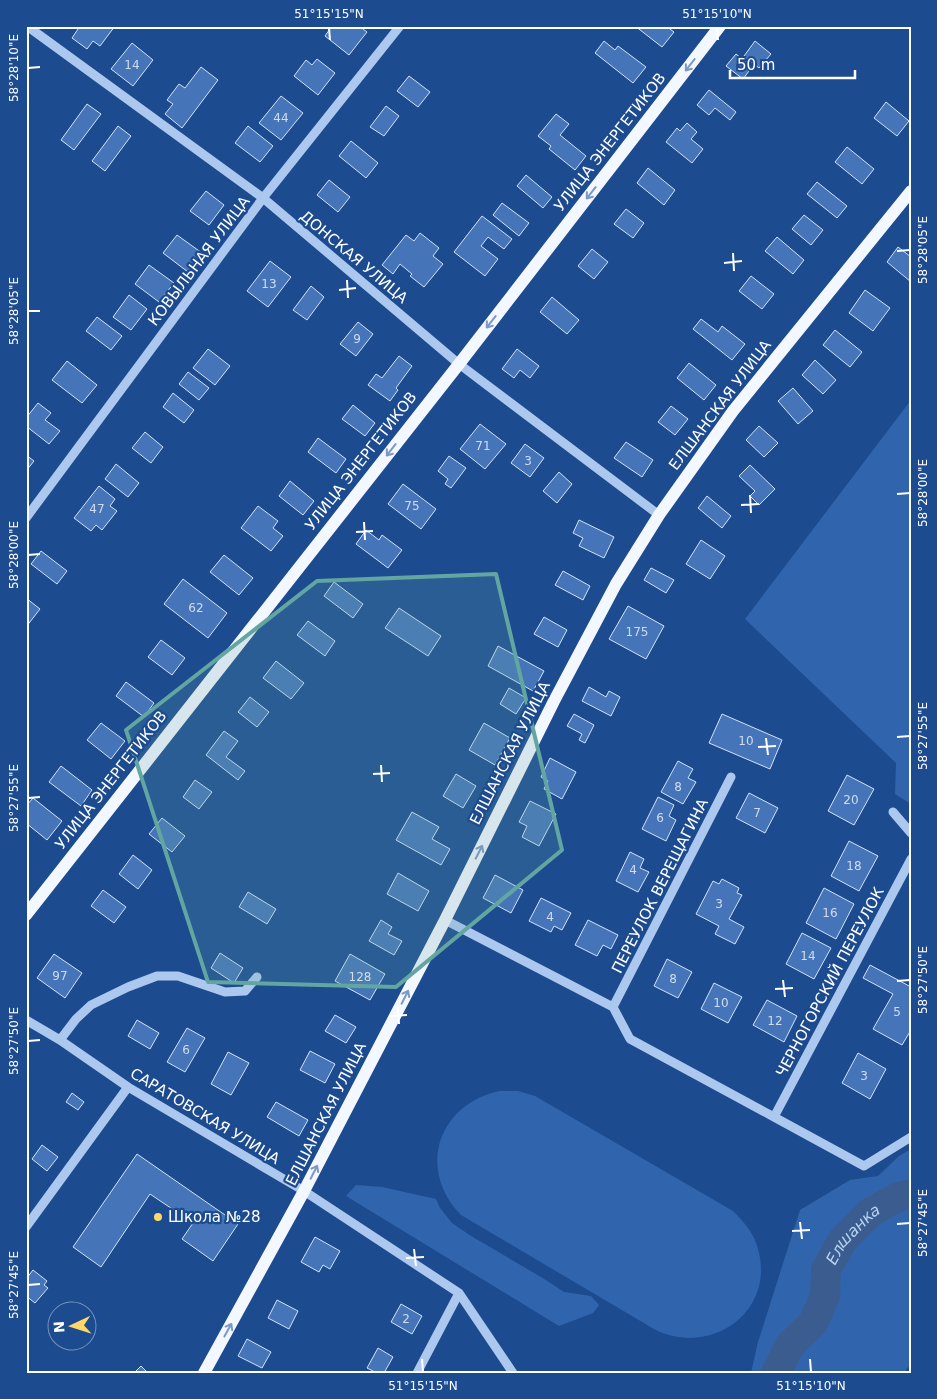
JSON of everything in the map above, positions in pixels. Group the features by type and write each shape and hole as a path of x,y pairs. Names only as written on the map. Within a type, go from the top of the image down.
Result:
{"main road":[{"name":"УЛИЦА ЭНЕРГЕТИКОВ","path":"26,915 459,364 720,26"},
{"name":"ЕЛШАНСКАЯ УЛИЦА","path":"204,1373 304,1191 445,920 550,709 611,592 659,515 733,411 911,191"}],"street":[{"name":"ДОНСКАЯ УЛИЦА","path":"27,26 263,198 459,364 659,515"},
{"name":"КОВЫЛЬНАЯ УЛИЦА","path":"26,518 263,198 400,26"},
{"name":"ПЕРЕУЛОК ВЕРЕЩАГИНА","path":"613,1007 732,777"},
{"path":"893,812 911,833"},
{"name":"ЧЕРНОГОРСКИЙ ПЕРЕУЛОК","path":"774,1117 911,859"},
{"path":"445,920 613,1007 630,1039 864,1166 911,1137"},
{"path":"60,1040 76,1019 90,1005 157,976 178,976 225,992 245,990 257,977"},
{"name":"САРАТОВСКАЯ УЛИЦА","path":"26,1020 60,1040 128,1087 304,1191 458,1293 513,1373"},
{"path":"26,1227 128,1087"},
{"path":"417,1373 458,1293"}],"highlighted area":[{"path":"496,574 562,850 396,987 208,982 126,730 317,581"}],"shaded area":[{"path":"911,400 911,804 895,794 896,763 745,619"},
{"path":"499,1091 518,1091 535,1096 733,1211 751,1233 758,1249 761,1272 757,1292 748,1310 734,1324 716,1333 696,1338 675,1336 654,1329 461,1215 447,1197 440,1179 437,1160 440,1141 448,1125 461,1110 478,1099"},
{"path":"911,1149 911,1363 904,1373 751,1373 758,1342 800,1210 850,1180 878,1176 899,1156"},
{"path":"356,1185 382,1187 436,1199 440,1208 452,1223 471,1236 564,1292 591,1296 599,1305 593,1313 559,1326 346,1196"}],"building":[{"path":"80,26 115,26 100,46 93,41 87,49 72,38"},
{"path":"332,26 359,26 367,32 349,55 325,36"},
{"path":"635,26 666,26 674,32 662,47"},
{"path":"604,41 615,50 618,46 646,67 633,83 595,53"},
{"path":"755,41 771,54 759,68 744,56"},
{"path":"132,43 153,60 133,86 111,69"},
{"path":"736,54 752,67 743,79 726,66"},
{"path":"317,59 335,73 318,95 294,76 306,60 312,65"},
{"path":"201,67 218,80 182,128 165,114 173,104 167,100 179,84 185,88"},
{"path":"409,76 430,92 418,107 397,91"},
{"path":"709,90 736,112 730,120 715,108 709,115 697,105"},
{"path":"281,96 303,113 281,140 259,123"},
{"path":"886,102 909,121 897,136 874,118"},
{"path":"87,104 101,114 74,150 61,140"},
{"path":"386,106 399,116 384,136 370,127"},
{"path":"556,114 569,124 560,135 586,156 575,170 549,149 551,146 538,136"},
{"path":"687,123 697,132 691,139 703,149 692,163 666,142 677,128 680,131"},
{"path":"118,126 131,136 105,171 92,161"},
{"path":"248,126 273,146 260,162 235,143"},
{"path":"351,141 378,163 366,178 339,156"},
{"path":"847,147 874,169 862,184 835,162"},
{"path":"648,168 675,190 664,205 637,183"},
{"path":"526,175 552,197 543,208 517,186"},
{"path":"329,180 350,197 338,212 317,195"},
{"path":"817,182 847,206 837,218 807,194"},
{"path":"206,191 224,205 209,225 190,211"},
{"path":"502,203 529,223 519,236 493,215"},
{"path":"626,209 644,223 633,238 614,224"},
{"path":"804,215 823,230 811,245 792,229"},
{"path":"482,216 512,239 504,249 488,237 481,246 498,259 485,276 454,252"},
{"path":"420,233 439,248 433,256 443,264 424,287 410,276 412,274 400,264 393,274 382,265 406,235 414,241"},
{"path":"177,235 202,253 188,272 163,253"},
{"path":"777,237 804,260 793,274 765,251"},
{"path":"898,247 911,257 911,282 887,262"},
{"path":"592,249 608,262 594,279 578,266"},
{"path":"270,261 291,277 268,307 247,291"},
{"path":"149,265 174,283 159,302 135,284"},
{"path":"751,276 774,294 762,309 739,291"},
{"path":"311,286 324,297 307,320 293,310"},
{"path":"865,290 890,308 873,331 849,313"},
{"path":"129,295 147,309 131,330 113,317"},
{"path":"552,297 579,320 567,334 540,312"},
{"path":"97,317 122,336 111,350 86,331"},
{"path":"701,319 718,332 722,326 745,344 732,360 693,329"},
{"path":"358,322 373,334 356,356 340,344"},
{"path":"835,330 862,352 850,367 823,345"},
{"path":"208,349 230,366 215,385 193,368"},
{"path":"517,349 539,366 530,378 520,370 514,378 502,369"},
{"path":"399,356 412,366 396,388 398,390 390,401 368,385 376,374 382,378"},
{"path":"815,360 836,380 823,394 802,375"},
{"path":"67,361 97,385 82,403 52,380"},
{"path":"689,363 716,385 704,400 677,378"},
{"path":"188,372 209,388 199,400 179,384"},
{"path":"793,388 813,411 798,424 778,401"},
{"path":"173,393 194,410 184,423 163,407"},
{"path":"38,403 51,413 45,420 60,431 49,444 26,426 26,418"},
{"path":"353,405 375,423 365,436 342,419"},
{"path":"671,406 688,419 675,435 658,422"},
{"path":"480,424 506,444 485,469 460,449"},
{"path":"759,426 778,443 764,457 746,440"},
{"path":"145,432 163,447 151,463 132,448"},
{"path":"318,438 346,459 336,473 308,452"},
{"path":"626,442 653,460 642,477 614,458"},
{"path":"525,444 544,458 530,477 511,463"},
{"path":"26,455 34,461 26,471"},
{"path":"449,456 466,468 451,488 445,484 448,479 438,471"},
{"path":"116,464 139,483 128,497 105,479"},
{"path":"750,465 775,489 759,505 750,496 755,491 739,476"},
{"path":"559,472 572,484 557,503 543,491"},
{"path":"290,481 314,501 303,515 279,496"},
{"path":"403,484 436,509 421,529 388,504"},
{"path":"99,486 115,499 110,506 117,511 102,530 96,525 91,531 74,518"},
{"path":"707,496 731,516 722,528 698,508"},
{"path":"258,506 278,521 273,528 283,536 271,551 241,528"},
{"path":"579,520 614,537 604,558 579,546 583,538 573,533"},
{"path":"366,530 379,540 382,535 402,550 388,568 356,544"},
{"path":"701,540 725,556 710,579 686,564"},
{"path":"41,551 67,571 57,584 31,564"},
{"path":"224,555 253,578 239,595 210,572"},
{"path":"651,568 674,580 666,593 644,580"},
{"path":"563,571 590,586 583,600 555,585"},
{"path":"183,579 227,613 208,638 164,604"},
{"path":"334,582 363,604 353,618 324,596"},
{"path":"26,598 40,609 26,627"},
{"path":"628,606 664,626 646,659 609,639"},
{"path":"399,608 441,636 428,656 385,628"},
{"path":"544,617 567,630 558,647 534,634"},
{"path":"308,621 335,641 325,656 297,635"},
{"path":"161,640 185,658 172,675 148,657"},
{"path":"498,646 544,671 533,691 488,666"},
{"path":"276,661 304,683 291,699 263,678"},
{"path":"126,682 154,703 144,717 116,696"},
{"path":"589,687 606,697 609,691 620,697 611,716 582,701"},
{"path":"509,688 526,698 516,714 500,704"},
{"path":"250,697 269,712 257,727 238,712"},
{"path":"574,714 594,725 585,743 579,740 582,734 567,726"},
{"path":"722,714 782,740 770,769 709,743"},
{"path":"101,723 125,741 111,759 87,740"},
{"path":"484,723 510,738 495,765 469,750"},
{"path":"224,731 238,741 226,757 245,771 238,780 206,755"},
{"path":"550,758 576,772 562,799 544,789 548,781 541,777"},
{"path":"678,761 693,769 688,778 696,782 683,804 661,792"},
{"path":"61,766 92,790 81,806 49,782"},
{"path":"456,774 476,786 463,808 443,796"},
{"path":"847,775 874,789 854,825 828,811"},
{"path":"195,780 212,792 199,809 183,797"},
{"path":"749,793 778,808 765,833 736,818"},
{"path":"658,797 674,805 669,816 676,820 666,841 642,829"},
{"path":"33,798 62,821 47,840 26,823 26,806"},
{"path":"530,801 556,814 539,846 522,837 527,826 519,822"},
{"path":"412,812 439,827 432,839 450,849 441,865 396,840"},
{"path":"162,818 185,836 172,852 149,834"},
{"path":"849,841 878,856 859,891 831,876"},
{"path":"630,852 644,859 640,868 649,872 638,892 616,881"},
{"path":"133,855 152,870 138,889 119,874"},
{"path":"398,873 429,891 418,911 387,894"},
{"path":"495,875 523,890 511,913 483,898"},
{"path":"722,879 739,888 737,893 742,895 729,919 744,927 735,944 715,934 719,926 696,914 713,881 719,884"},
{"path":"824,888 854,904 836,939 806,923"},
{"path":"103,890 126,907 114,923 91,906"},
{"path":"248,892 276,909 267,924 239,907"},
{"path":"541,898 571,913 562,930 554,926 551,932 529,921"},
{"path":"381,920 392,927 388,934 402,941 394,955 369,941"},
{"path":"588,920 618,935 611,949 603,945 597,956 575,945"},
{"path":"802,933 831,948 814,979 786,964"},
{"path":"220,953 243,968 234,983 211,968"},
{"path":"54,954 82,973 65,998 37,978"},
{"path":"350,954 385,974 370,1000 335,981"},
{"path":"667,959 692,972 678,998 654,986"},
{"path":"870,965 911,987 911,1030 902,1045 873,1029 893,994 863,978"},
{"path":"714,983 742,997 728,1023 701,1009"},
{"path":"767,1000 797,1016 784,1042 753,1025"},
{"path":"335,1015 356,1027 346,1043 325,1031"},
{"path":"137,1020 159,1033 150,1049 128,1036"},
{"path":"187,1028 205,1038 185,1072 167,1062"},
{"path":"310,1051 335,1064 325,1083 300,1070"},
{"path":"228,1052 249,1063 231,1095 211,1084"},
{"path":"858,1053 886,1069 870,1099 842,1083"},
{"path":"72,1093 84,1102 78,1110 66,1102"},
{"path":"276,1102 308,1120 299,1136 267,1117"},
{"path":"42,1145 58,1157 47,1171 32,1159"},
{"path":"137,1154 238,1224 213,1261 182,1239 193,1223 150,1194 101,1267 73,1247"},
{"path":"315,1237 340,1251 330,1269 323,1265 319,1272 301,1262"},
{"path":"33,1270 47,1281 44,1285 48,1288 35,1303 26,1296 26,1279"},
{"path":"277,1300 298,1311 289,1329 268,1318"},
{"path":"401,1304 422,1316 412,1334 391,1322"},
{"path":"247,1339 271,1352 262,1368 238,1356"},
{"path":"378,1348 393,1357 384,1373 377,1373 367,1368"},
{"path":"141,1366 148,1373 134,1373"}],"waterway":[{"name":"Елшанка","path":"776,1373 790,1345 813,1323 825,1296 826,1270 842,1241 871,1212 898,1197 911,1194"}],"place":[{"name":"Школа №28","path":"158,1217"}]}
